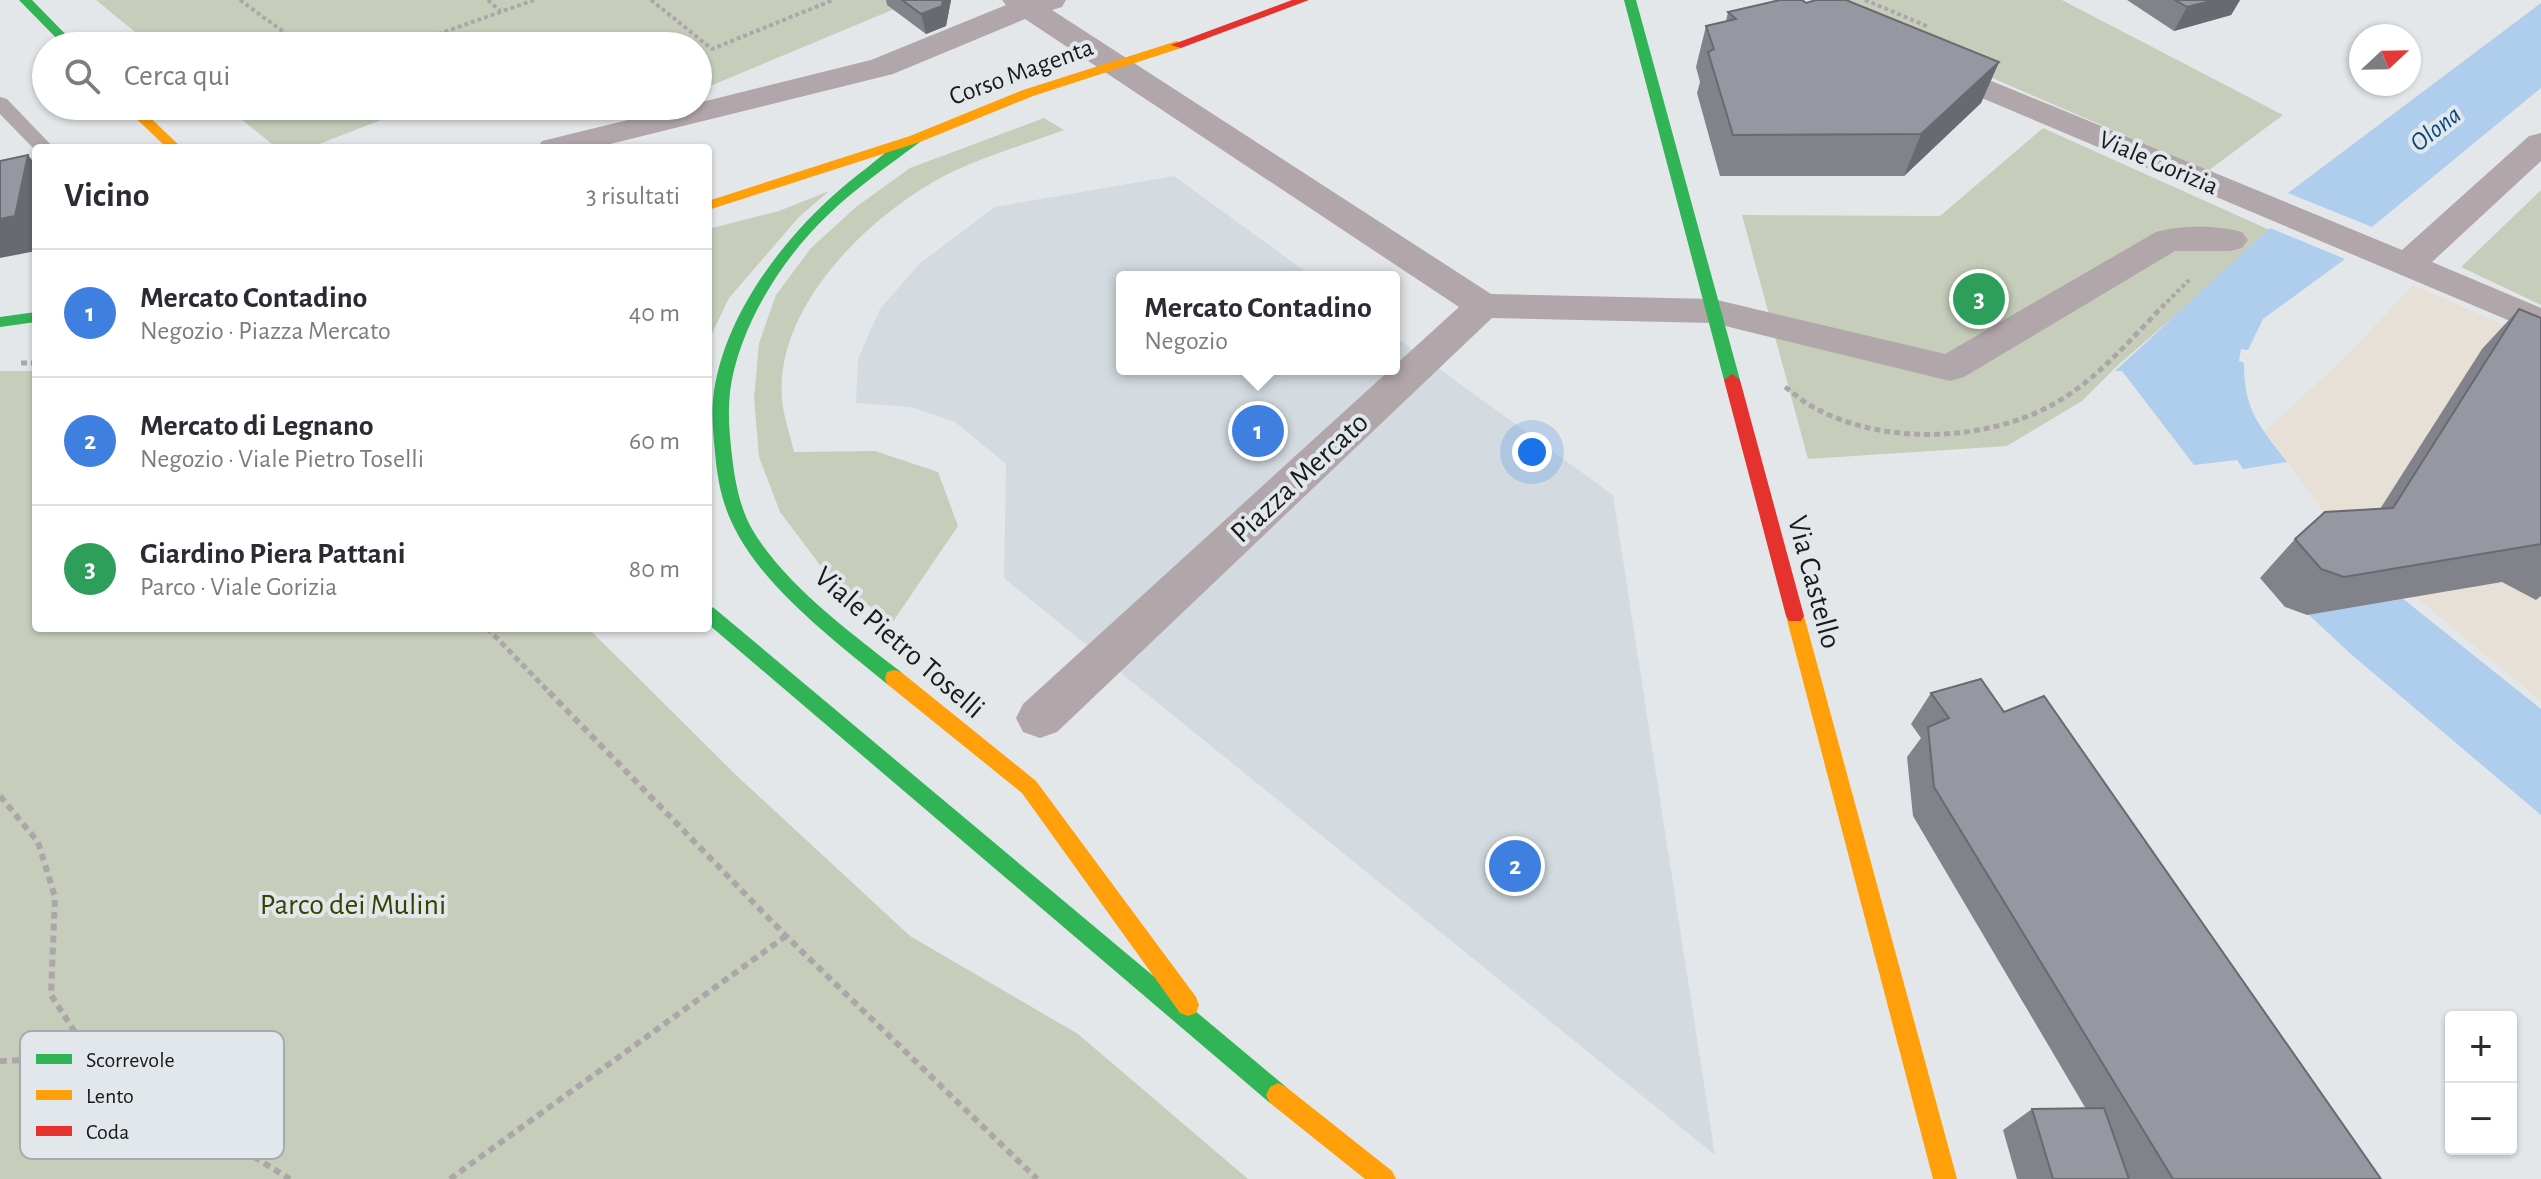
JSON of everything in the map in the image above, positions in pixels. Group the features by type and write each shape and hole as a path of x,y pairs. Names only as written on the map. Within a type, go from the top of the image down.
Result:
{"street":[{"path":"25,0 57,32"},
{"name":"Corso Magenta","path":"712,203 915,139 1028,93 1303,0"},
{"name":"Via Castello","path":"1630,0 1945,1179"},
{"path":"712,109 882,67 1033,2 1116,64 1483,306 1713,311 1950,368 2168,240 2230,240"},
{"name":"Viale Gorizia","path":"1906,55 2541,322"},
{"path":"145,120 171,144"},
{"path":"570,144 667,120"},
{"name":"Viale Pietro Toselli","path":"915,139 853,187 800,236 746,318 734,347 720,409 725,474 734,506 749,538 817,616 1029,787 1221,1049"},
{"path":"2406,266 2541,143"},
{"name":"Piazza Mercato","path":"1040,718 1483,306"},
{"path":"0,322 32,318"},
{"path":"0,330 32,333"},
{"name":"Viale Pietro Toselli","path":"712,616 1221,1049 1384,1179"}],"lane":[{"path":"0,103 40,144"}],"path":[{"path":"240,0 284,32"},
{"path":"488,0 500,11"},
{"path":"443,32 534,0"},
{"path":"651,0 691,32"},
{"path":"712,49 833,0"},
{"path":"491,632 786,936 1037,1179"},
{"path":"0,796 38,842 55,897 51,995 74,1031"},
{"path":"450,1179 786,936"},
{"path":"0,1061 20,1060"},
{"path":"257,1159 290,1179"}],"shaded area":[{"path":"1174,176 1305,271 1116,271 1116,375 1400,375 1400,340 1613,495 1715,1155 1004,578 1006,464 955,422 911,407 856,403 858,359 880,309 919,264 995,207"},
{"path":"2413,285 2541,341 2541,701 2339,533 2265,431 2345,357"}],"green space":[{"path":"96,0 948,0 904,5 712,85 712,32 135,32"},
{"path":"1811,0 2062,0 2283,115 2208,171"},
{"path":"1044,118 1064,130 958,169 915,193 886,215 832,268 810,298 794,330 784,364 782,398 794,452 875,451 938,472 958,526 892,623 826,573 780,512 759,457 754,398 759,343 776,295 811,248 856,207 910,168"},
{"path":"242,120 381,120 319,144 272,144"},
{"path":"2043,128 2272,231 2116,367 2082,401 2007,446 1808,459 1742,215 1940,216"},
{"path":"2541,190 2541,305 2461,267"},
{"path":"829,191 799,217 729,298 712,334 712,228 779,211"},
{"name":"Parco dei Mulini","path":"0,371 32,371 32,632 592,632 736,775 910,936 1078,1034 1248,1179 0,1179"}],"water":[{"name":"Olona","path":"2541,3 2541,88 2372,227 2288,193 2421,96"},
{"path":"2270,228 2345,259 2263,319 2248,350 2241,349 2239,361 2244,363 2250,406 2287,462 2243,469 2237,460 2194,465 2122,371 2115,371"},
{"path":"2392,590 2541,709 2541,815 2352,655 2296,603 2310,612 2396,600"}],"building":[{"path":"902,0 943,0 942,6 921,14"},
{"path":"1780,0 1802,0 1806,3 1846,0 1999,62 1921,134 1733,135 1708,52 1714,49 1706,26 1736,19 1728,12"},
{"path":"2175,0 2215,0 2187,7"},
{"path":"28,155 15,216 0,219 0,161"},
{"path":"2519,309 2541,318 2541,544 2344,577 2321,569 2295,539 2325,512 2393,508"},
{"path":"1981,679 2004,712 2044,696 2381,1179 2173,1179 1934,787 1928,727 1949,718 1931,693"},
{"path":"2104,1108 2129,1179 2053,1179 2032,1109"}],"traffic: fast":[{"path":"25,0 57,32"},
{"path":"1630,0 1732,380"},
{"path":"894,678 799,596 750,540 738,519 728,484 720,411 722,389 736,342 759,296 786,255 825,210 915,139"},
{"path":"0,322 32,318"},
{"path":"712,616 1278,1095"}],"traffic: slow":[{"path":"712,205 915,139 1028,93 1177,45"},
{"path":"145,120 171,144"},
{"path":"1795,616 1945,1179"},
{"path":"894,678 1029,787 1188,1005"},
{"path":"1278,1095 1384,1179"}],"traffic: jam":[{"path":"1177,45 1303,0"},
{"path":"1732,380 1795,616"}],"place":[{"name":"Giardino Piera Pattani","path":"1979,299"},
{"name":"Mercato Contadino","path":"1258,431"},
{"name":"Mercato di Legnano","path":"1515,866"}]}
